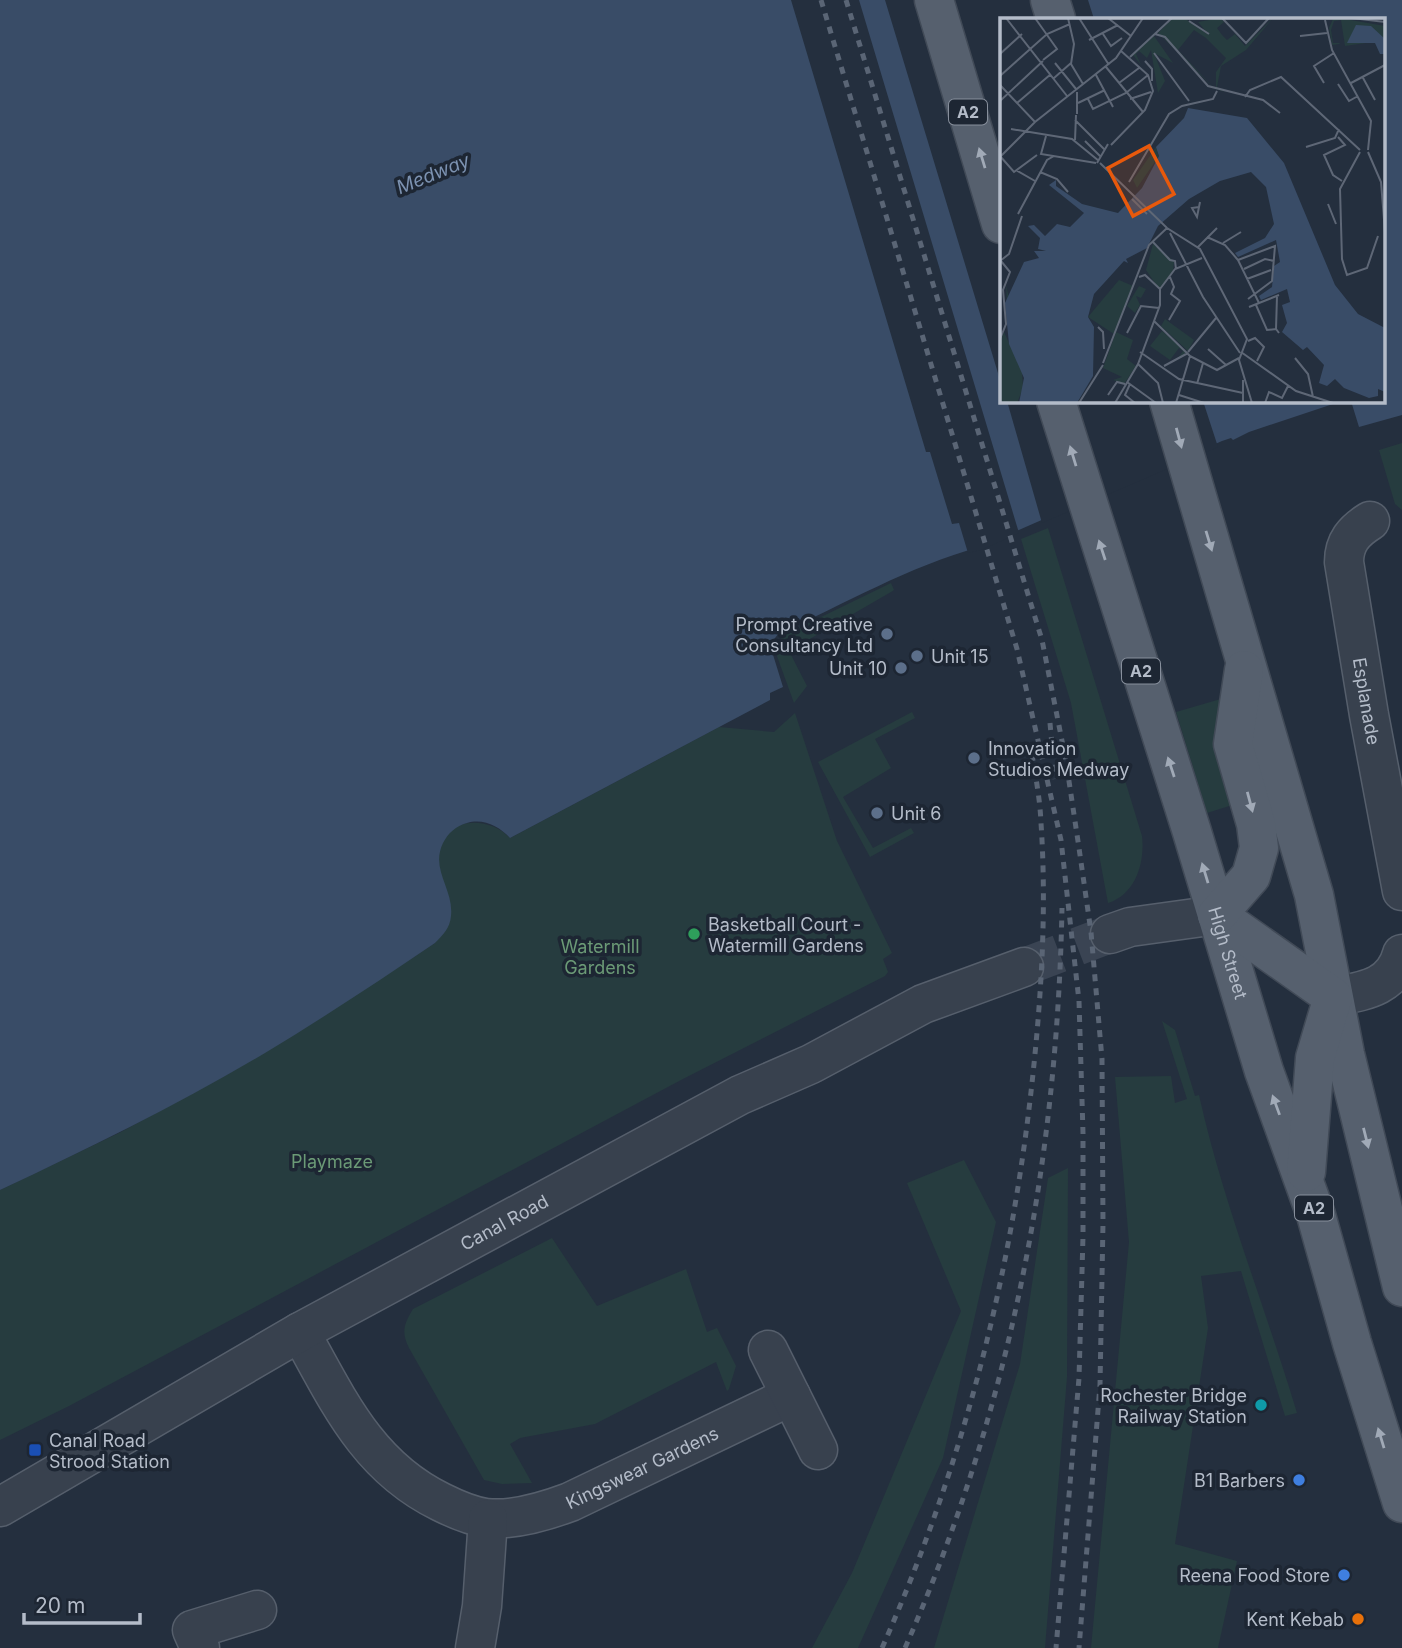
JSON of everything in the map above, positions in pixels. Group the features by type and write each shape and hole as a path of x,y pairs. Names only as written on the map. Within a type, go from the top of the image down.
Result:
{"main road":[{"name":"A2","path":"934,0 1000,221"},
{"path":"1050,0 1056,18"},
{"name":"High Street","path":"1056,402 1264,1071 1305,1183 1402,1503"},
{"name":"A2","path":"1169,402 1314,895 1333,997 1402,1287"},
{"name":"A2","path":"1217,915 1251,876 1259,854 1256,824 1233,737 1245,664"},
{"path":"1217,915 1333,997"},
{"name":"A2","path":"1305,1183 1315,1058 1333,997"}],"street":[{"name":"Esplanade","path":"1370,521 1349,541 1344,562 1380,780 1402,891"},
{"path":"1110,934 1130,927 1217,915"},
{"path":"1333,997 1369,989 1387,981 1397,969 1402,954"},
{"name":"Canal Road","path":"0,1507 300,1332 740,1095 811,1064 923,1004 1024,967"},
{"name":"Kingswear Gardens","path":"300,1332 353,1425 384,1462 427,1495 463,1512 488,1519 517,1516 570,1502 791,1396"},
{"path":"768,1350 818,1450"},
{"path":"475,1648 482,1606 488,1519"},
{"path":"200,1648 192,1630 257,1610"}],"green space":[{"path":"1402,443 1402,510 1395,504 1379,450"},
{"path":"1048,528 1142,836 1142,856 1137,876 1126,892 1108,903 1071,703 1021,539"},
{"path":"891,583 894,590 891,592 789,651 807,686 794,703 774,648 782,636"},
{"path":"1224,698 1242,802 1207,813 1176,712"},
{"path":"912,712 915,718 875,739 891,768 843,797 873,848 911,828 914,833 870,857 818,762"},
{"name":"Watermill Gardens","path":"795,713 837,841 892,953 883,959 888,972 885,976 681,1080 69,1406 0,1440 0,1190 121,1132 226,1075 305,1028 435,943 451,914 438,860 445,835 454,828 464,824 488,825 510,838 719,727 774,732"},
{"path":"1162,1021 1175,1030 1195,1096 1199,1095 1232,1215 1297,1413 1285,1416 1241,1271 1201,1276 1208,1328 1175,1544 1237,1561 1218,1648 1091,1648 1129,1242 1115,1077 1171,1076 1175,1103 1187,1099"},
{"path":"964,1160 996,1222 943,1458 858,1648 812,1648 852,1573 961,1311 907,1183"},
{"path":"1068,1168 1067,1377 1045,1648 934,1648 1020,1364 1048,1178"},
{"path":"552,1238 597,1306 686,1269 707,1332 717,1328 736,1366 727,1391 716,1362 595,1424 520,1438 510,1444 532,1483 502,1484 484,1480 409,1348 404,1333 406,1324 413,1309"}],"water":[{"name":"Medway","path":"0,0 1402,0 1402,415 1359,427 1351,402 1384,402 1384,18 1000,18 1000,402 1339,402 1249,432 1233,440 1231,438 1222,441 980,547 928,564 778,634 770,645 783,687 770,693 770,700 510,838 485,822 463,824 453,830 443,843 439,862 451,906 450,920 446,931 435,943 330,1013 233,1072 134,1125 0,1190"}],"pier":[{"path":"791,0 859,0 1019,533 981,550 968,553 959,523 952,524 930,452 926,452"},
{"path":"885,0 1088,0 1094,18 1000,18 1000,380"},
{"path":"1007,402 1203,402 1218,447 1042,523"}],"tunnel":[{"path":"1024,967 1110,934"}],"railway":[{"path":"821,0 1017,649 1061,840 1079,1001 1083,1236 1079,1378 1056,1648"},
{"path":"846,0 1042,640 1066,761 1091,932 1102,1059 1103,1223 1100,1385 1079,1648"},
{"path":"1050,723 1055,779"},
{"path":"882,1648 936,1513 978,1376 1010,1236 1022,1164 1038,1025 1043,924 1043,857 1031,749"},
{"path":"905,1648 973,1469 1021,1286 1038,1193 1050,1099 1062,908"}],"place":[{"name":"Prompt Creative Consultancy Ltd","path":"887,634"},
{"name":"Unit 15","path":"917,656"},
{"name":"Unit 10","path":"901,668"},
{"name":"Innovation Studios Medway","path":"974,758"},
{"name":"Unit 6","path":"877,813"},
{"name":"Basketball Court - Watermill Gardens","path":"694,934"},
{"name":"Rochester Bridge Railway Station","path":"1261,1405"},
{"name":"Canal Road Strood Station","path":"35,1450"},
{"name":"B1 Barbers","path":"1299,1480"},
{"name":"Reena Food Store","path":"1344,1575"},
{"name":"Kent Kebab","path":"1358,1619"}],"park label":[{"name":"Playmaze","path":"332,1161"}]}
